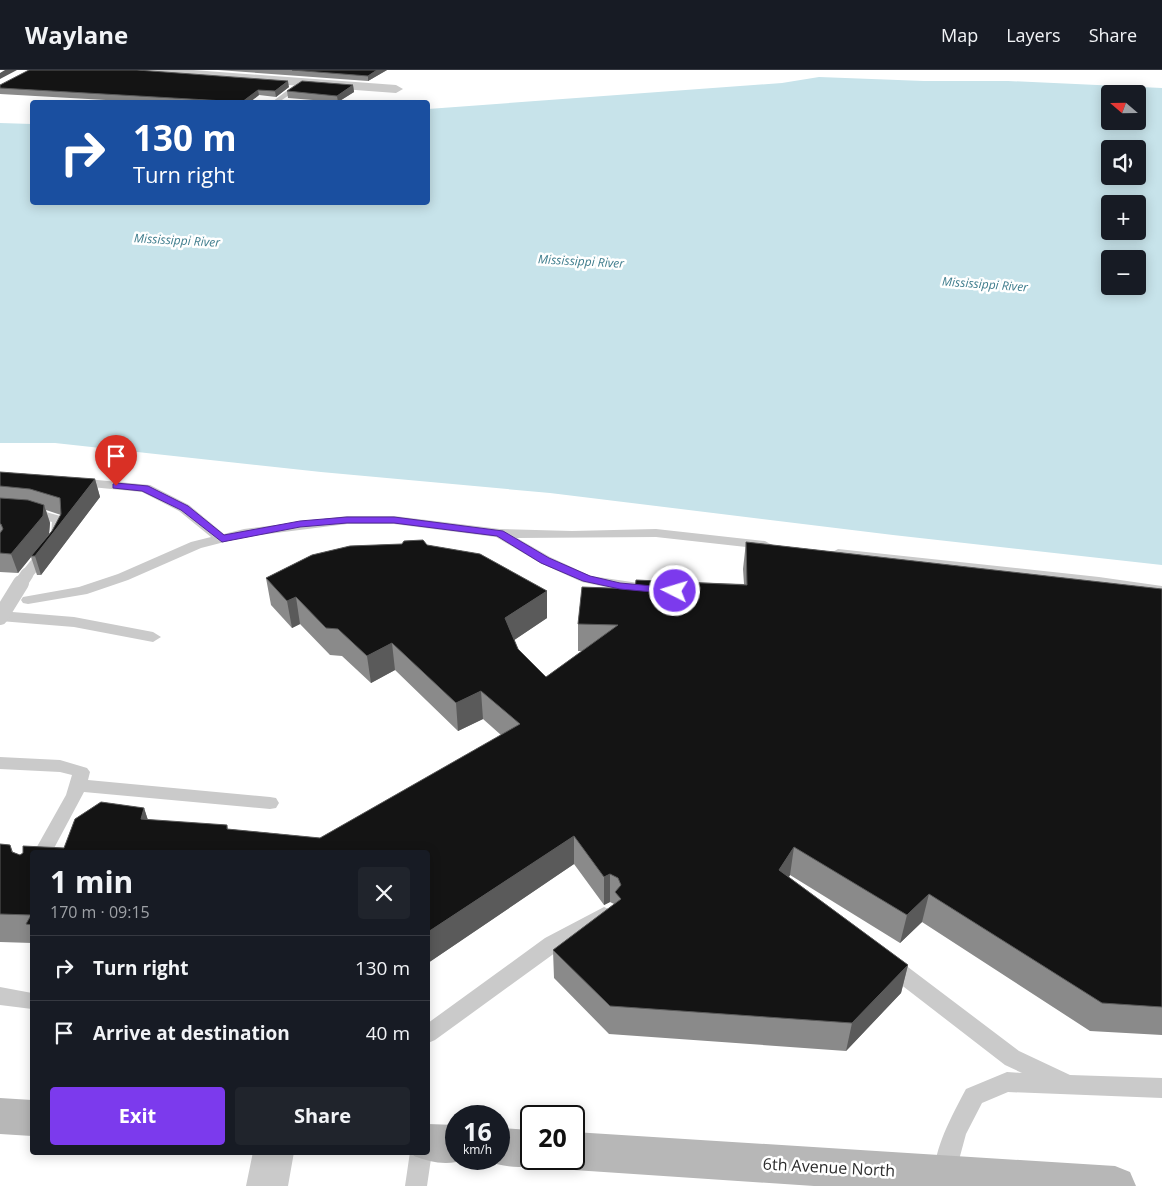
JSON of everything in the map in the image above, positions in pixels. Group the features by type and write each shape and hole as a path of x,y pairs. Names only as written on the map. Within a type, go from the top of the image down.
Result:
{"street":[{"path":"139,70 396,89"},
{"path":"302,82 316,70"},
{"path":"0,1116 30,1118"},
{"path":"430,1142 445,1143"},
{"name":"6th Avenue North","path":"585,1153 944,1180 1115,1186"},
{"path":"267,1186 273,1155"}],"lane":[{"path":"278,100 302,82"},
{"path":"65,481 144,488 184,508 222,538"},
{"path":"0,510 35,513 59,520 58,536 27,574 0,617 74,622 153,637"},
{"path":"28,600 82,591 123,577 196,545 222,538 300,524 347,520 394,520 500,533 572,535 656,533 777,546"},
{"path":"500,533 545,560 587,579 620,586 666,590"},
{"path":"827,551 1099,581 1162,590"},
{"path":"0,763 60,766 81,772 75,795 44,850"},
{"path":"78,785 270,803"},
{"path":"430,1033 552,944 609,912"},
{"path":"877,956 1012,1058 1063,1082"},
{"path":"0,996 30,1001"},
{"path":"944,1180 955,1132 974,1096 1006,1082 1063,1082 1162,1088"},
{"path":"416,1186 421,1155"}],"water":[{"name":"Mississippi River","path":"819,77 924,81 1008,81 1101,85 1101,130 1146,130 1146,87 1162,88 1162,565 893,535 550,493 321,472 55,443 0,443 0,123 30,124 30,205 430,205 430,109 782,83"}],"building":[{"path":"29,70 137,70 288,81 275,91 258,90 245,100 207,100 0,88 0,85"},
{"path":"292,70 377,70 368,76"},
{"path":"302,81 353,85 337,96 287,91"},
{"path":"0,472 95,479 35,556 31,556 52,531 61,514 60,498 30,489 0,486"},
{"path":"0,498 28,500 44,505 43,516 11,554 0,553 0,533 3,529 0,524"},
{"path":"423,540 427,545 480,554 547,591 505,618 518,649 546,677 618,625 578,624 582,587 635,589 636,580 747,585 746,542 1162,589 1162,1007 1102,1003 929,894 907,915 794,847 779,870 908,965 852,1023 610,1006 553,950 621,899 615,892 621,885 618,878 610,874 604,877 574,836 430,931 430,850 30,850 30,915 0,914 0,844 10,845 12,852 20,855 23,853 23,846 64,848 75,819 101,802 144,808 141,819 227,825 227,829 320,838 520,724 481,691 456,703 392,643 367,656 338,629 326,628 296,597 287,601 266,578 312,555 350,546 402,544 404,541"},
{"path":"30,917 30,925 26,924"}],"route":[{"path":"116,486 144,488 184,508 222,538 300,524 347,520 394,520 500,533 545,560 587,579 620,586 675,591"}]}
